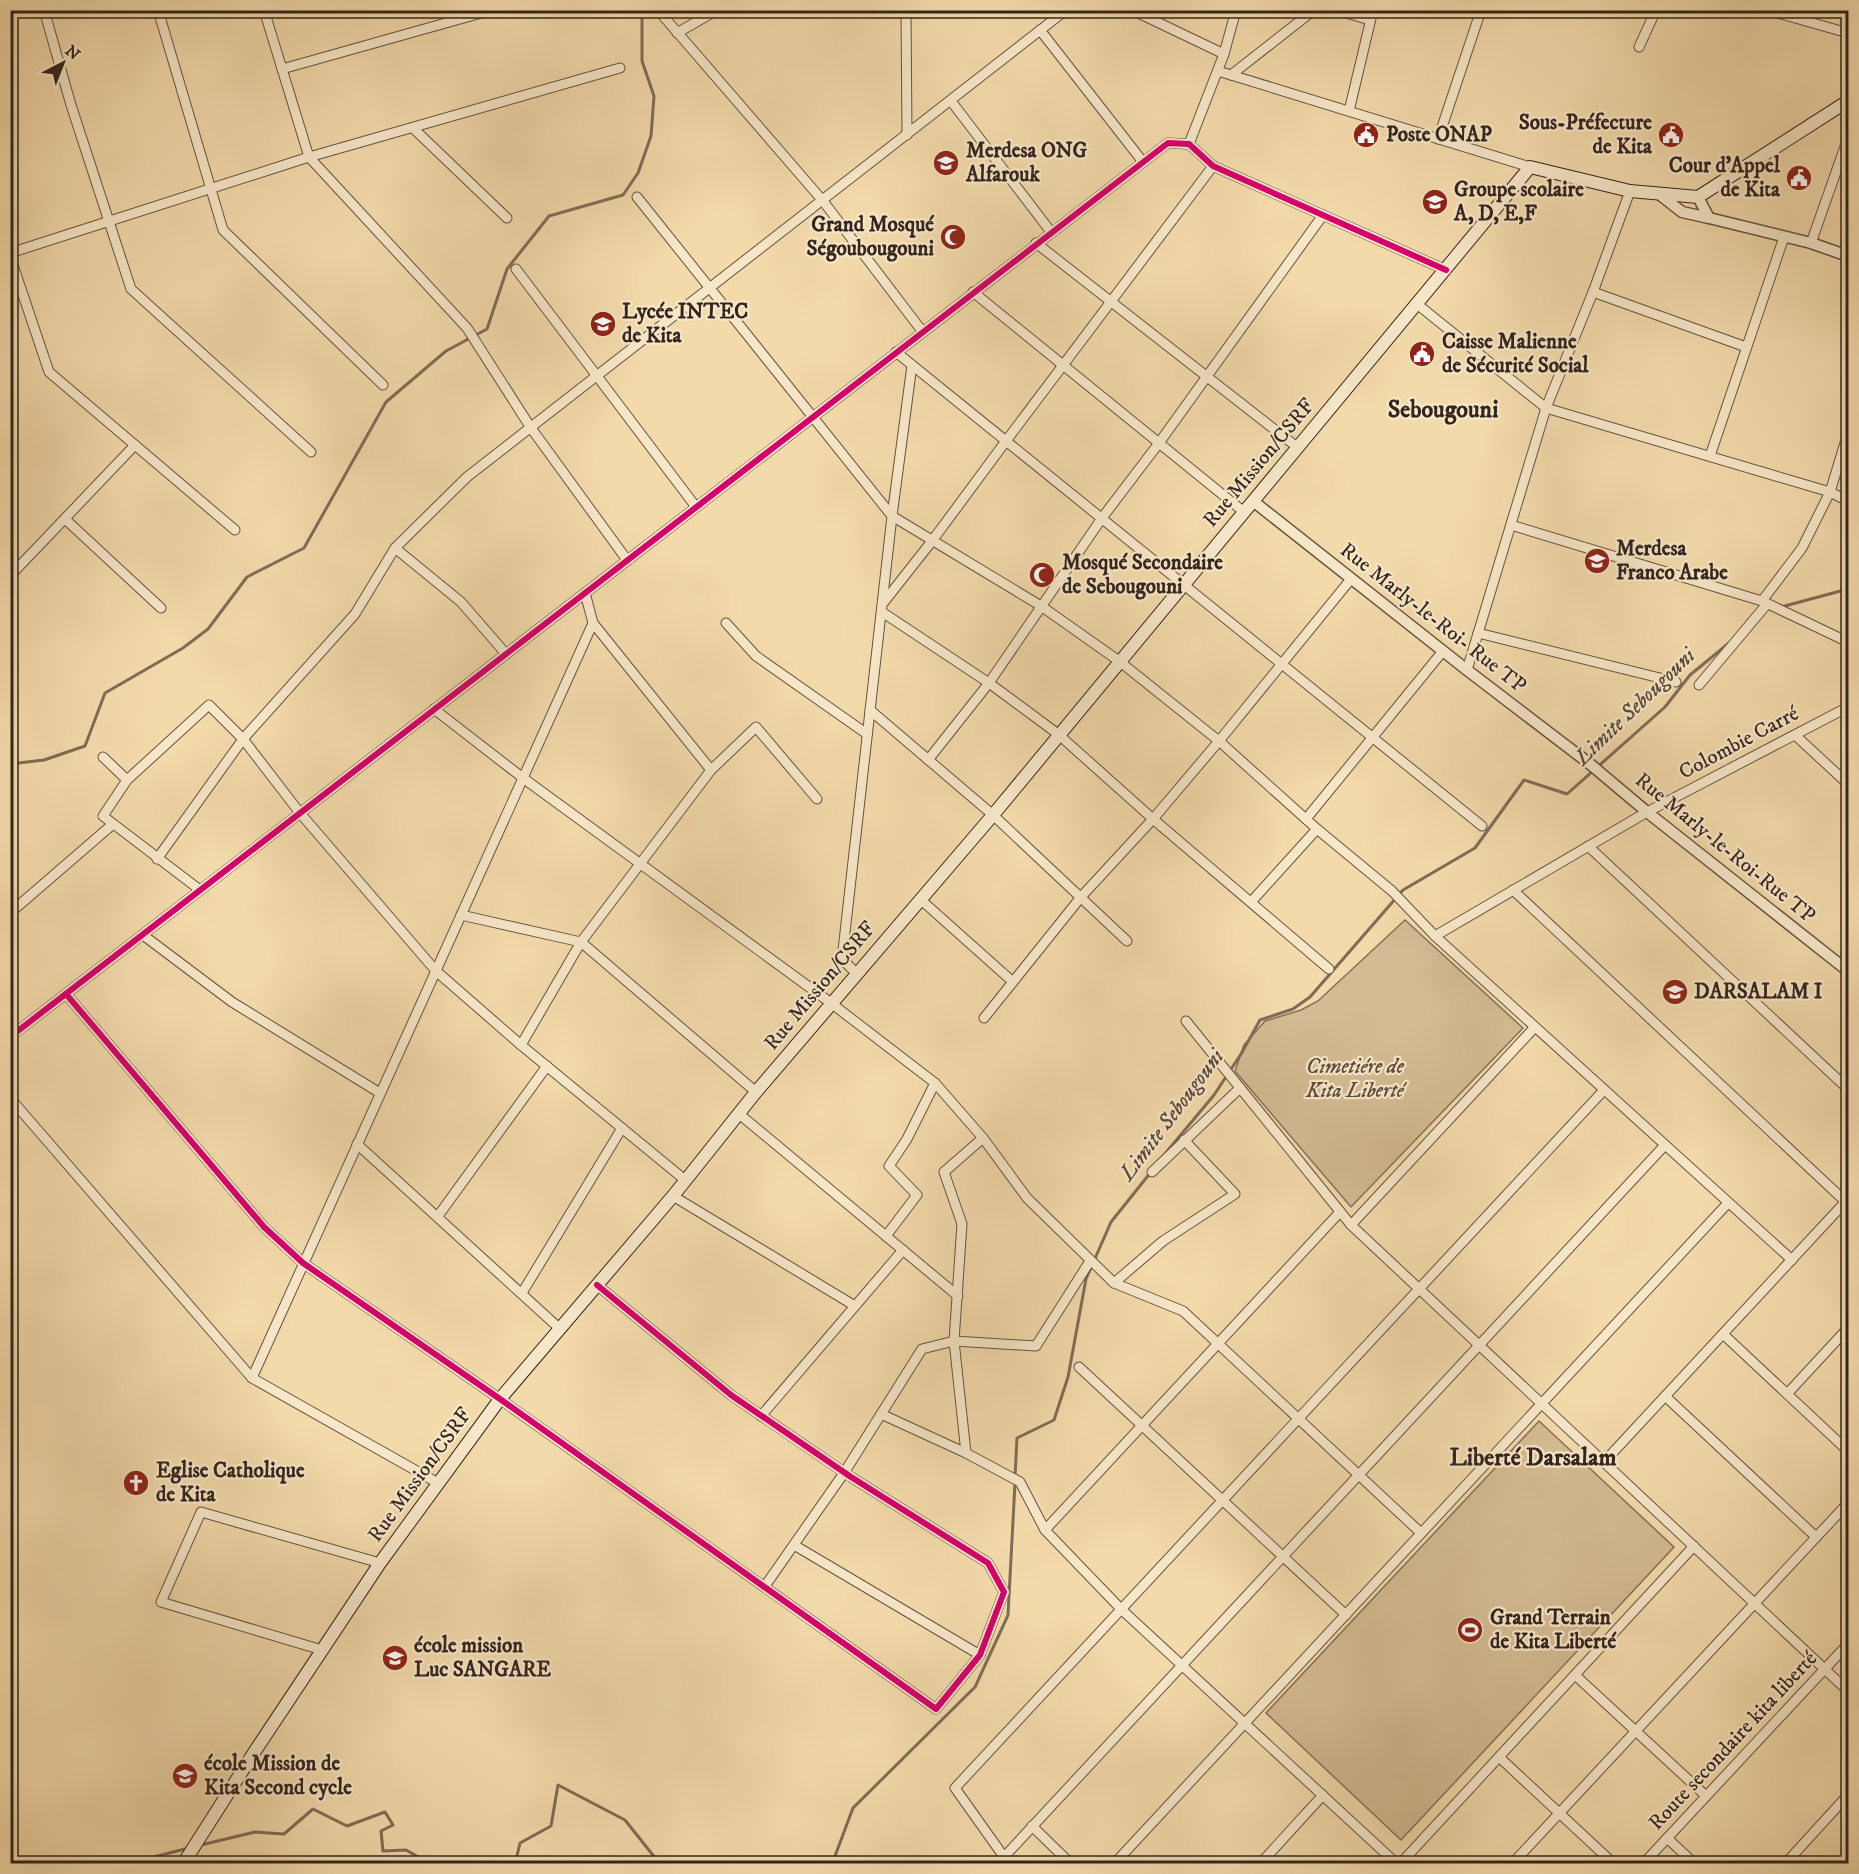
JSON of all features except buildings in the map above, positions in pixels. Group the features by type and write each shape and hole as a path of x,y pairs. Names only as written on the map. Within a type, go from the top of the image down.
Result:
{"main road":[{"path":"1530,167 1629,191 1698,197 1848,101"},
{"name":"Rue Mission/CSRF","path":"183,1863 381,1563 500,1399 673,1196 738,1113 993,814 1530,167"}],"street":[{"path":"44,10 71,105 131,289 311,452"},
{"path":"158,10 223,230 383,385"},
{"path":"264,10 309,157 467,328 531,428 627,560"},
{"path":"282,69 492,10"},
{"path":"658,10 823,201 922,331"},
{"path":"677,33 717,10"},
{"path":"906,10 907,135"},
{"path":"158,858 243,739 355,614 395,548 467,477 1066,10"},
{"path":"1132,10 1224,54"},
{"path":"1189,144 1224,54 1236,10"},
{"path":"1232,75 1314,10"},
{"path":"1336,10 1371,15 1349,111"},
{"path":"1438,139 1481,10"},
{"path":"1639,47 1656,10"},
{"path":"1767,10 1848,33"},
{"path":"1040,30 1143,162"},
{"path":"235,530 49,372 10,254 309,157 620,68"},
{"path":"1218,71 1530,167"},
{"path":"951,101 1051,232"},
{"path":"413,128 507,218"},
{"path":"1811,243 1848,138"},
{"path":"10,1037 1168,143 1189,144 1213,166 1446,270"},
{"path":"883,607 1213,166"},
{"path":"1467,670 1546,408 1593,292 1629,191"},
{"path":"1659,194 1682,212 1811,243 1848,256"},
{"path":"637,197 892,516 1041,606 1119,661 1219,741 1317,829 1392,891 1435,936 1792,1260"},
{"path":"1698,197 1709,218"},
{"path":"928,760 989,683 1102,518 1159,443 1323,215"},
{"path":"1710,456 1784,237"},
{"path":"1036,243 1297,447"},
{"path":"516,269 696,507"},
{"path":"974,292 1244,512"},
{"path":"1593,292 1746,347"},
{"path":"1417,304 1546,408 1830,492 1848,501"},
{"path":"896,352 1482,826"},
{"path":"856,973 842,959 892,516 912,365"},
{"path":"1699,685 1765,602 1802,548 1830,492 1848,433"},
{"path":"10,576 135,445"},
{"name":"Rue Marly-le-Roi- Rue TP","path":"1253,501 1606,777"},
{"path":"65,519 161,608"},
{"path":"1511,525 1765,602 1848,642"},
{"path":"395,548 462,602 506,654"},
{"path":"984,1018 1081,897 1153,819 1351,579"},
{"path":"585,592 593,623 711,770"},
{"path":"883,607 1058,734 1153,819 1329,969"},
{"path":"252,1378 593,623"},
{"path":"726,623 756,657 867,734"},
{"path":"1478,633 1676,682"},
{"path":"1306,819 1443,651"},
{"path":"200,891 103,816 127,780 209,705 243,739 300,813 436,971 521,1045 685,1180"},
{"name":"Colombie Carré","path":"1435,936 1647,812 1848,707"},
{"path":"434,710 523,778 831,1003 935,1083 982,1138 1027,1198 1090,1261 1114,1283 1183,1311 1421,1533"},
{"path":"870,710 993,814 1127,940"},
{"path":"521,1045 581,942 711,770 756,727 817,799"},
{"path":"1795,735 1848,784"},
{"path":"104,757 127,780"},
{"name":"Rue Marly-le-Roi-Rue TP","path":"1606,777 1848,971"},
{"path":"10,913 113,824"},
{"path":"1251,903 1317,829"},
{"path":"1588,846 1848,1089"},
{"path":"1513,890 1848,1201 1604,1462"},
{"path":"920,899 1013,982"},
{"path":"461,915 581,942 756,1092"},
{"path":"143,935 231,1002 380,1093"},
{"path":"66,994 264,1227 303,1263 500,1399 936,1709 980,1655 1004,1592 988,1563 844,1473 731,1395 597,1285"},
{"path":"1185,1021 1351,1225 1848,1691"},
{"path":"1351,1225 1535,1027"},
{"path":"438,1216 547,1066"},
{"path":"885,1236 917,1195 889,1166 907,1139 935,1083"},
{"path":"1152,1172 1240,1088"},
{"path":"1604,1090 955,1788 1007,1860 1032,1826 1665,1145"},
{"path":"10,1098 252,1378 438,1483"},
{"path":"738,1113 958,1296"},
{"path":"522,1293 622,1128"},
{"path":"966,1453 954,1341 962,1224 944,1172 982,1138"},
{"path":"1114,1283 1163,1241 1235,1194 1184,1140"},
{"path":"357,1144 559,1328"},
{"path":"673,1196 855,1306"},
{"path":"1114,1863 1728,1203"},
{"path":"1045,1530 1340,1212"},
{"path":"761,1416 903,1250"},
{"path":"765,1586 844,1473 922,1349 954,1341 1036,1346 1090,1261"},
{"path":"1787,1394 1848,1328"},
{"path":"1723,1334 1848,1451"},
{"path":"1079,1367 1346,1615"},
{"path":"1665,1396 1816,1537"},
{"path":"881,1414 966,1453 1020,1482 1045,1530 1121,1609 1399,1863 1694,1546"},
{"path":"1512,1863 1848,1503"},
{"path":"322,1650 161,1602 201,1512 381,1563"},
{"path":"794,1545 980,1655"},
{"name":"Route secondaire kita liberté","path":"1643,1863 1848,1644"},
{"path":"1575,1675 1706,1796"},
{"path":"1499,1757 1614,1863"},
{"path":"1260,1863 1323,1795"},
{"path":"1785,1863 1848,1795"},
{"path":"1032,1826 1071,1863"},
{"path":"1667,1838 1695,1863"}],"green space":[{"name":"Cimetiére de Kita Liberté","path":"1405,920 1523,1028 1351,1207 1235,1071 1244,1045 1265,1021 1301,1010 1318,1001"},
{"name":"Grand Terrain de Kita Liberté","path":"1539,1421 1674,1547 1401,1840 1266,1713"}],"waterway":[{"path":"10,764 44,760 85,746 105,693 183,648 208,629 247,577 304,548 386,402 446,351 487,329 507,269 549,216 623,195 638,173 651,136 654,96 642,61 642,10"},
{"name":"Limite Sebougouni","path":"1781,607 1848,589"},
{"name":"Limite Sebougouni","path":"1164,1155 1214,1095 1260,1020 1293,1009 1310,997 1403,890 1475,848 1524,780 1567,794 1665,707 1690,675 1729,643"},
{"name":"Limite Sebougouni","path":"1015,1476 1017,1438 1054,1420 1068,1377 1086,1279 1111,1222 1151,1172"},
{"name":"Limite Sebougouni","path":"832,1864 853,1808 975,1687 1008,1615 1015,1483"},
{"name":"Limite Sebougouni","path":"515,1864 520,1843 551,1826 558,1785 625,1820 660,1864"},
{"name":"Limite Sebougouni","path":"201,1845 255,1832 284,1834 313,1809 347,1826 385,1812 393,1825 381,1831 383,1851 406,1850 431,1864"},
{"name":"Limite Sebougouni","path":"126,1864 189,1848"}],"cycle path":[{"path":"10,1037 1168,143 1189,144 1213,166 1446,270"},
{"path":"66,994 264,1227 303,1263 500,1399 936,1709 980,1655 1004,1592 988,1563 851,1477 731,1395 597,1285"}],"place":[{"name":"Poste ONAP","path":"1366,135"},
{"name":"Sous-Préfecture de Kita","path":"1671,135"},
{"name":"Merdesa ONG Alfarouk","path":"946,163"},
{"name":"Cour d'Appel de Kita","path":"1799,178"},
{"name":"Groupe scolaire A, D, E,F","path":"1435,202"},
{"name":"Grand Mosqué Ségoubougouni","path":"953,237"},
{"name":"Lycée INTEC de Kita","path":"603,324"},
{"name":"Caisse Malienne de Sécurité Social","path":"1422,354"},
{"name":"Merdesa Franco Arabe","path":"1597,561"},
{"name":"Mosqué Secondaire de Sebougouni","path":"1042,575"},
{"name":"DARSALAM I","path":"1675,992"},
{"name":"Eglise Catholique de Kita","path":"136,1483"},
{"name":"Grand Terrain de Kita Liberté","path":"1470,1630"},
{"name":"école mission Luc SANGARE","path":"395,1658"},
{"name":"école Mission de Kita Second cycle","path":"185,1776"}],"district":[{"name":"Sebougouni","path":"1443,410"},
{"name":"Liberté Darsalam","path":"1533,1458"}]}
